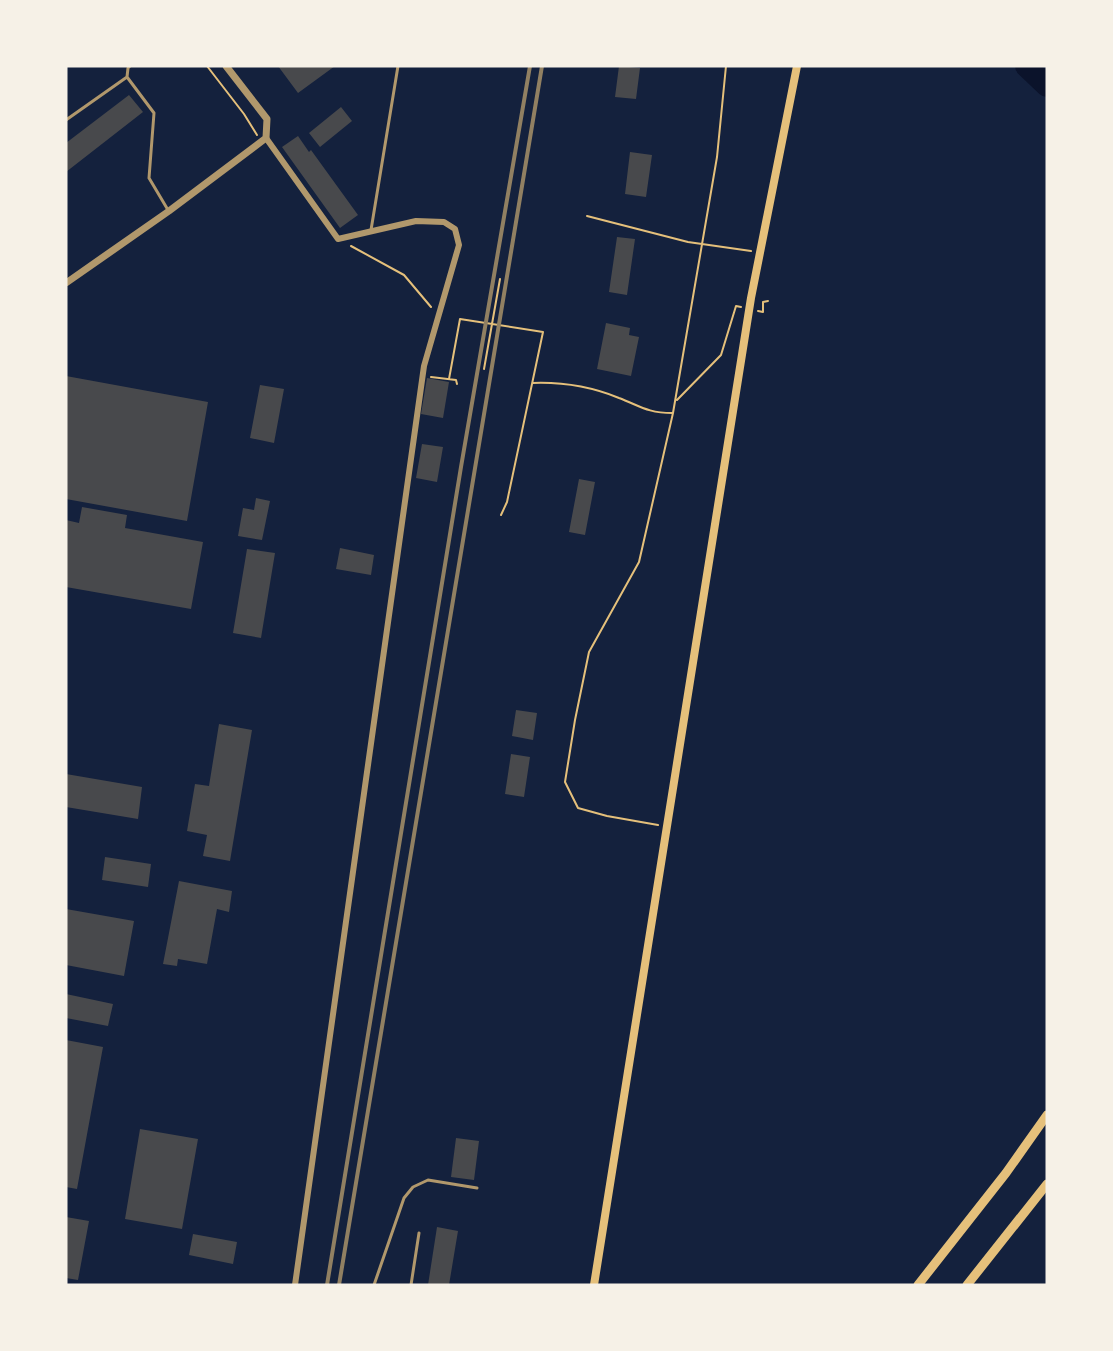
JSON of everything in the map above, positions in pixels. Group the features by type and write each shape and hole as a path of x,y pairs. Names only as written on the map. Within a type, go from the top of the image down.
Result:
{"highway":[{"path":"918,1285 1006,1173 1047,1115"},
{"path":"967,1285 1047,1184"}],"main road":[{"path":"594,1285 759,252 797,66"}],"street":[{"path":"66,283 169,211 263,140 267,119 226,66"},
{"path":"263,140 338,239 416,221 444,222 455,230 459,245 423,375 295,1285"}],"lane":[{"path":"129,66 128,77 154,113 149,178 169,211"},
{"path":"370,232 398,66"},
{"path":"66,120 128,77"},
{"path":"374,1285 404,1198 413,1187 428,1180 477,1188"},
{"path":"411,1285 419,1233"}],"path":[{"path":"207,66 263,140"},
{"path":"667,826 607,816 578,808 565,782 589,652 639,562 673,413 717,157 726,66"},
{"path":"587,216 703,244 759,252"},
{"path":"338,239 404,275 439,317"},
{"path":"484,369 500,279"},
{"path":"675,403 721,355 736,306 763,312 764,302 768,301"},
{"path":"449,379 460,320 543,332 507,502 501,515"},
{"path":"423,375 449,379 456,381 457,384"},
{"path":"533,381 587,388 619,397 645,410 673,413"}],"building":[{"path":"278,66 335,66 298,93"},
{"path":"619,66 640,68 636,99 615,97"},
{"path":"129,95 143,112 66,172 66,143"},
{"path":"341,107 352,121 320,147 309,133"},
{"path":"298,136 309,152 311,150 358,215 340,228 282,147"},
{"path":"630,152 652,155 646,197 625,194"},
{"path":"617,237 635,239 627,295 609,292"},
{"path":"606,323 630,328 629,335 639,337 631,376 597,369"},
{"path":"66,376 208,402 187,521 66,499"},
{"path":"427,378 449,382 443,418 421,414"},
{"path":"260,385 284,389 274,443 250,438"},
{"path":"422,444 443,447 437,482 416,478"},
{"path":"579,479 595,482 585,535 569,532"},
{"path":"256,498 270,501 262,540 238,536 243,508 254,510"},
{"path":"82,507 127,515 125,528 203,542 191,609 66,587 66,520 79,523"},
{"path":"340,548 374,555 371,575 336,569"},
{"path":"247,549 275,553 261,638 233,633"},
{"path":"516,710 537,713 533,740 512,736"},
{"path":"219,724 252,730 230,861 203,856 207,835 187,831 195,784 209,786"},
{"path":"511,754 530,757 524,797 505,794"},
{"path":"66,774 142,787 138,819 66,807"},
{"path":"105,857 151,864 148,887 102,880"},
{"path":"179,881 232,891 229,912 217,909 207,964 178,959 177,966 163,964"},
{"path":"66,909 134,921 124,976 66,965"},
{"path":"66,994 113,1004 108,1026 66,1018"},
{"path":"66,1040 103,1047 77,1189 66,1187"},
{"path":"140,1129 198,1139 182,1229 125,1219"},
{"path":"456,1138 479,1141 474,1180 451,1177"},
{"path":"66,1217 89,1221 78,1280 66,1278"},
{"path":"437,1227 458,1231 449,1285 428,1285"},
{"path":"193,1234 237,1242 233,1264 189,1255"}],"waterway":[{"path":"1026,66 1047,86"}],"railway":[{"path":"327,1285 461,467 530,66"},
{"path":"339,1285 542,66"}]}
